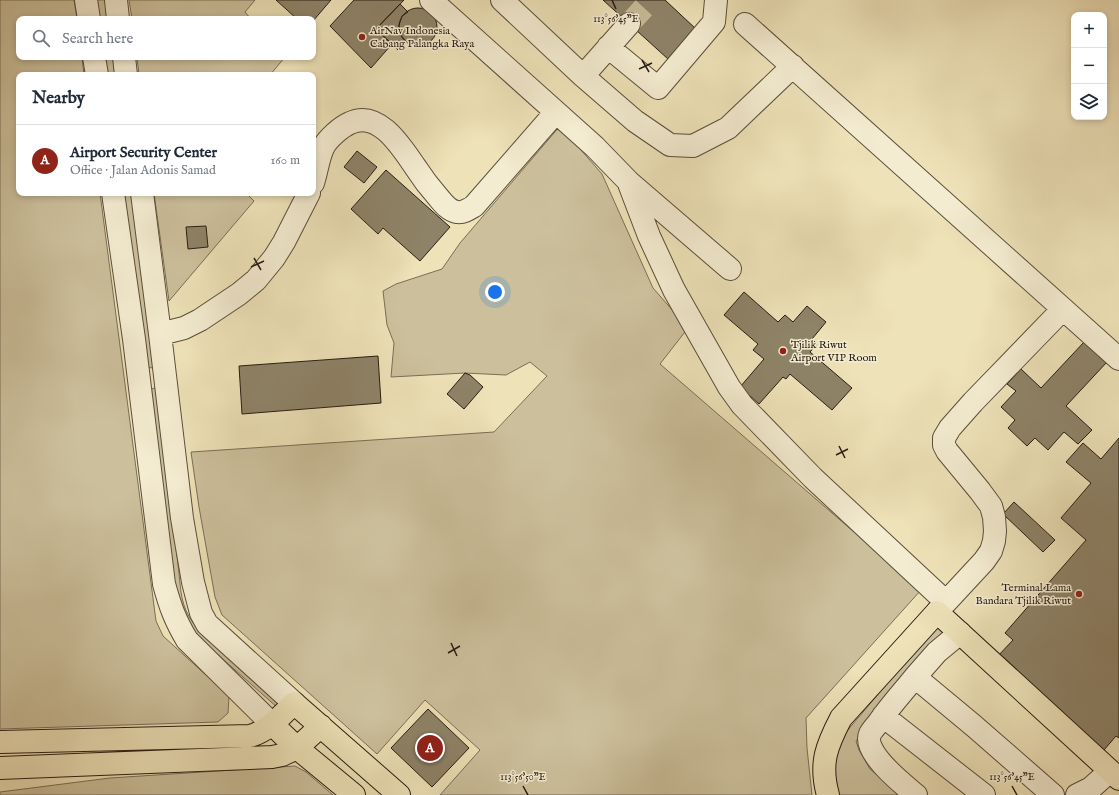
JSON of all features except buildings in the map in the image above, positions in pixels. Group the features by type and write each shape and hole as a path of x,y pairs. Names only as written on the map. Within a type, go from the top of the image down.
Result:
{"main road":[{"path":"828,795 824,772 825,756 831,738 841,718 942,607 960,633 1114,775"},
{"path":"0,742 250,736 259,734 294,703 399,795"},
{"path":"272,724 297,748 354,795"},
{"path":"0,768 272,757 282,755 297,748 321,726"}],"lane":[{"path":"86,0 89,16"},
{"path":"116,0 118,16"},
{"path":"431,0 595,147 628,181 730,268"},
{"path":"502,0 583,76 635,121 670,145 693,146 728,128 793,66"},
{"path":"608,47 658,88 714,22 716,0"},
{"path":"583,76 629,24"},
{"path":"746,24 1119,359"},
{"path":"94,60 96,72"},
{"path":"124,60 126,72"},
{"path":"316,173 324,146 345,126 356,120 369,121 383,127 392,136 428,185 447,207 456,212 466,211 474,206 556,112"},
{"path":"628,181 649,236 674,290 729,387 742,405 942,607 984,561 991,551 995,531 994,517 991,506 947,451 944,445 944,438 950,428 973,402 1064,309"},
{"path":"113,196 139,381 164,584 170,608 187,640 272,724"},
{"path":"142,196 182,518 193,582 201,613 207,624 294,703"},
{"path":"160,334 184,328 200,320 239,294 256,280 274,258 284,242 307,196"},
{"path":"139,381 165,376"},
{"path":"916,795 893,776 879,760 871,748 869,735 916,676 938,652 960,633"},
{"path":"916,676 1052,795"},
{"path":"883,716 984,795"},
{"path":"1077,795 1114,775"}],"shaded area":[{"path":"0,0 74,0 77,16 16,16 16,60 82,60 84,72 16,72 16,196 100,196 156,621 163,636 229,696 228,713 218,722 0,729"},
{"path":"95,0 106,0 108,16 98,16"},
{"path":"129,0 255,0 245,12 248,16 132,16"},
{"path":"103,60 114,60 116,72 105,72"},
{"path":"137,60 282,60 272,72 139,72"},
{"path":"560,126 602,174 653,288 688,328 660,364 921,590 806,718 807,748 812,795 440,795 480,750 425,700 377,754 222,615 215,597 191,452 494,432 547,376 530,362 506,375 465,373 391,377 394,343 387,325 383,291 396,284 442,269 460,243"},
{"path":"121,196 131,196 154,360 153,367 151,368 146,366"},
{"path":"154,196 249,196 254,201 169,301"},
{"path":"154,388 158,390 180,587 186,610 193,623 280,703 279,709 190,630 176,602 150,390"},
{"path":"935,627 940,627 944,631 943,637 937,642 856,741 859,750 870,769 900,795 838,795 833,769 836,744"},
{"path":"295,766 306,772 333,795 0,795 0,792 110,778"}],"tunnel":[{"path":"629,24 651,0"}],"place":[{"name":"AirNav Indonesia Cabang Palangka Raya","path":"362,37"},
{"name":"Tjilik Riwut Airport VIP Room","path":"783,351"},
{"name":"Terminal Lama Bandara Tjilik Riwut","path":"1079,594"},
{"name":"Airport Security Center","path":"430,748"}]}
